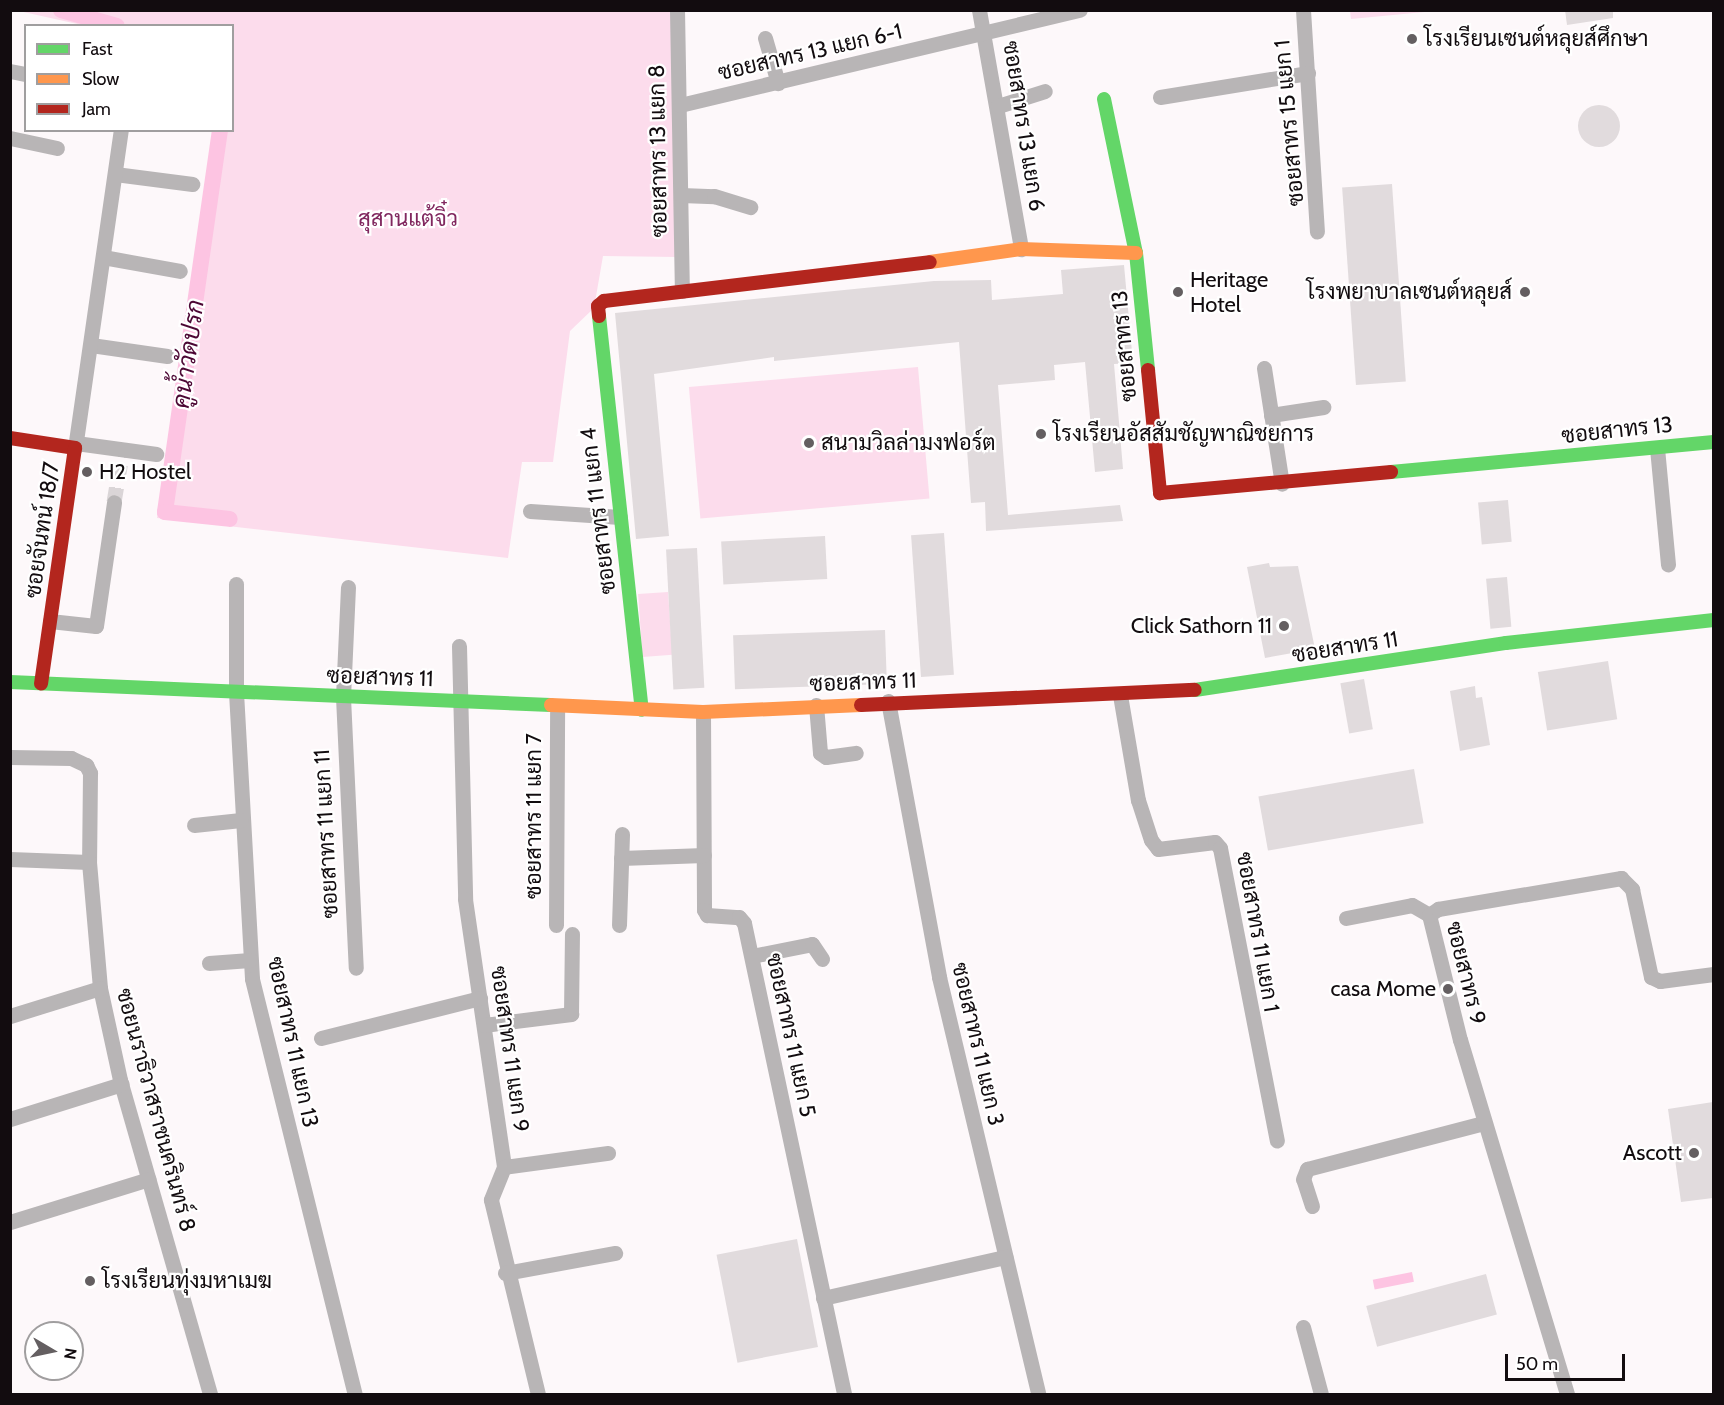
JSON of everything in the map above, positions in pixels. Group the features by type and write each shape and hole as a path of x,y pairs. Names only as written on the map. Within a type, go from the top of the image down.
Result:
{"street":[{"name":"ซอยสาทร 13 แยก 8","path":"677,10 682,291"},
{"name":"ซอยสาทร 13 แยก 6","path":"979,10 986,34 1021,249"},
{"name":"ซอยสาทร 13 แยก 6-1","path":"680,105 1080,10"},
{"name":"ซอยสาทร 15 แยก 1","path":"1303,10 1317,232"},
{"path":"765,38 778,83"},
{"path":"1160,98 1308,73"},
{"path":"998,106 1045,91"},
{"path":"682,291 789,282 1021,249 1136,253 1104,99"},
{"path":"121,132 76,445 156,454"},
{"path":"10,138 57,147"},
{"path":"115,174 192,184"},
{"path":"681,195 714,196 750,207"},
{"name":"ซอยสาทร 13","path":"1136,253 1159,492 1282,484 1713,442"},
{"path":"103,257 180,271"},
{"name":"ซอยสาทร 11 แยก 4","path":"642,710 598,306 604,301 682,291"},
{"path":"91,345 167,356"},
{"path":"1264,368 1282,484"},
{"path":"1271,416 1323,407"},
{"name":"ซอยจันทน์ 18/7","path":"10,438 76,445 41,684"},
{"path":"1657,448 1668,564"},
{"path":"50,621 96,626 114,502"},
{"path":"530,511 620,517"},
{"name":"ซอยสาทร 11 แยก 13","path":"236,584 236,692 250,960 268,1052 355,1395"},
{"name":"ซอยสาทร 11 แยก 11","path":"348,587 343,697 356,968"},
{"name":"ซอยสาทร 11","path":"10,682 703,712 888,701 1120,695 1198,690 1506,643 1713,620"},
{"name":"ซอยสาทร 11 แยก 9","path":"459,645 464,886 504,1167 491,1200 505,1273 538,1395"},
{"name":"ซอยสาทร 11 แยก 1","path":"1120,695 1138,800 1151,840 1158,849 1215,842 1220,848 1276,1140"},
{"name":"ซอยสาทร 11 แยก 3","path":"888,701 939,977 1038,1395"},
{"path":"816,705 820,753 826,757 856,753"},
{"name":"ซอยสาทร 11 แยก 7","path":"556,925 557,707"},
{"name":"ซอยสาทร 11 แยก 5","path":"703,712 704,910 711,916 742,919 752,956 844,1395"},
{"name":"ซอยนราธิวาสราชนครินทร์ 8","path":"10,757 71,758 86,765 92,784 89,862 100,988 122,1084 210,1395"},
{"path":"194,825 241,820"},
{"path":"619,924 622,834"},
{"path":"621,858 704,855"},
{"path":"10,859 89,862"},
{"name":"ซอยสาทร 9","path":"1567,1395 1484,1123 1429,915 1437,909 1621,878 1632,889 1651,977 1660,981 1713,974"},
{"path":"1346,918 1412,904 1429,915"},
{"path":"484,1025 571,1014 572,934"},
{"path":"752,956 812,944 822,959"},
{"path":"209,963 250,960"},
{"path":"10,1016 100,988"},
{"path":"321,1038 480,998"},
{"path":"10,1119 122,1084"},
{"path":"1312,1206 1303,1179 1307,1169 1484,1123"},
{"path":"504,1167 608,1153"},
{"path":"10,1222 149,1179"},
{"path":"505,1273 615,1253"},
{"path":"823,1298 1005,1257"},
{"path":"1303,1327 1321,1395"}],"green space":[{"path":"1435,10 1351,19 1350,11"},
{"name":"สุสานแต้จิ๋ว","path":"19,11 671,11 677,257 603,256 594,308 570,331 553,462 522,462 508,558 157,518 213,132 234,132 234,24 78,24"},
{"name":"สนามวิลล่ามงฟอร์ต","path":"918,367 930,498 700,519 689,387"},
{"path":"668,592 672,655 642,657 638,594"}],"shaded area":[{"path":"1412,1272 1414,1282 1375,1289 1373,1280"}],"building":[{"path":"1565,10 1613,10 1613,18 1567,25"},
{"path":"1599,105 1614,111 1620,126 1614,141 1599,147 1584,141 1578,126 1584,111"},
{"path":"1392,184 1406,382 1356,385 1342,187"},
{"path":"1124,265 1133,363 1114,364 1123,469 1095,472 1085,362 1054,365 1055,380 998,385 1008,515 1120,505 1123,521 986,531 985,502 971,503 959,342 774,361 774,357 654,374 669,536 636,539 615,313 934,281 991,280 992,300 1063,294 1061,270"},
{"path":"1508,500 1512,542 1482,544 1478,503"},
{"path":"944,533 954,675 921,677 911,535"},
{"path":"825,536 827,579 723,584 721,541"},
{"path":"697,548 704,688 673,689 666,550"},
{"name":"Click Sathorn 11","path":"1269,563 1270,567 1298,566 1315,649 1265,658 1247,567"},
{"path":"1507,577 1511,627 1490,629 1486,579"},
{"path":"885,630 887,684 735,689 733,635"},
{"path":"1608,661 1617,719 1547,730 1538,672"},
{"path":"1364,679 1373,729 1349,733 1340,683"},
{"path":"1475,686 1476,698 1482,697 1490,745 1460,751 1450,691"},
{"path":"1414,769 1424,823 1268,851 1258,796"},
{"name":"Ascott","path":"1713,1102 1713,1198 1681,1202 1668,1109"},
{"path":"797,1239 818,1347 737,1363 717,1255"},
{"path":"1486,1274 1497,1315 1377,1347 1366,1306"}],"waterway":[{"name":"คูน้ำวัดปรก","path":"61,10 110,24"},
{"name":"คูน้ำวัดปรก","path":"220,132 165,512 230,519"}],"tunnel":[{"path":"114,502 123,449"}],"traffic: fast":[{"path":"1104,99 1136,253 1148,370"},
{"path":"599,316 642,710"},
{"path":"1391,472 1714,442"},
{"path":"1195,690 1506,643 1714,620"},
{"path":"10,682 551,705"}],"traffic: slow":[{"path":"930,262 1021,249 1136,253"},
{"path":"551,705 703,712 861,705"}],"traffic: jam":[{"path":"599,316 598,306 604,301 930,262"},
{"path":"1148,370 1160,493 1391,472"},
{"path":"10,438 75,448 41,684"},
{"path":"861,705 1195,690"}],"place":[{"name":"โรงเรียนเซนต์หลุยส์ศึกษา","path":"1412,39"},
{"name":"Heritage Hotel","path":"1178,292"},
{"name":"โรงพยาบาลเซนต์หลุยส์","path":"1525,292"},
{"name":"โรงเรียนอัสสัมชัญพาณิชยการ","path":"1041,434"},
{"name":"สนามวิลล่ามงฟอร์ต","path":"809,443"},
{"name":"H2 Hostel","path":"87,472"},
{"name":"Click Sathorn 11","path":"1284,626"},
{"name":"casa Mome","path":"1448,989"},
{"name":"Ascott","path":"1694,1153"},
{"name":"โรงเรียนทุ่งมหาเมฆ","path":"90,1281"}]}
